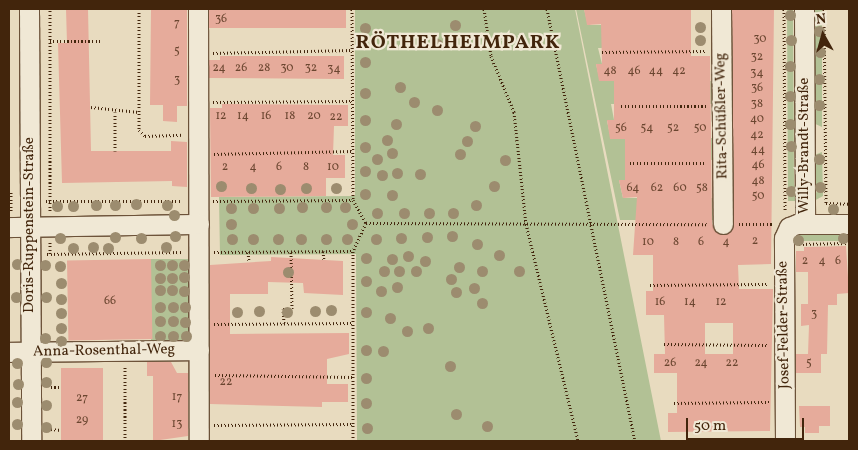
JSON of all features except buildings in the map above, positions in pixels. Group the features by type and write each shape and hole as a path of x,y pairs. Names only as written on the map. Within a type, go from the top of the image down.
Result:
{"street":[{"name":"Doris-Ruppenstein-Straße","path":"29,9 31,441"},
{"path":"198,9 199,433"},
{"name":"Rita-Schüßler-Weg","path":"720,9 723,224"},
{"name":"Willy-Brandt-Straße","path":"804,9 805,223"},
{"path":"805,223 849,224"},
{"name":"Josef-Felder-Straße","path":"785,441 783,244 789,228 805,223"},
{"path":"9,227 199,224"},
{"name":"Anna-Rosenthal-Weg","path":"9,352 199,350"}],"path":[{"path":"50,9 50,254"},
{"path":"139,9 139,112 143,135 199,145 353,151"},
{"path":"352,9 353,200 366,224"},
{"path":"484,9 491,56 514,112 526,224 578,441"},
{"path":"548,9 635,441"},
{"path":"784,9 785,218"},
{"path":"824,9 825,199 829,204 849,204"},
{"path":"50,41 102,41"},
{"path":"199,54 352,50"},
{"path":"602,52 721,51"},
{"path":"198,102 352,101"},
{"path":"620,106 722,106"},
{"path":"91,107 107,107 107,112 139,112"},
{"path":"115,112 115,151"},
{"path":"630,163 722,163"},
{"path":"9,206 50,201 353,200"},
{"path":"366,224 618,224"},
{"path":"354,441 353,251 366,224"},
{"path":"783,244 849,243"},
{"path":"323,251 324,261"},
{"path":"30,255 353,251"},
{"path":"248,252 248,262"},
{"path":"284,323 283,309 292,309 291,252"},
{"path":"650,285 783,284"},
{"path":"200,324 353,322"},
{"path":"664,344 784,345"},
{"path":"124,351 125,441"},
{"path":"200,374 353,376"},
{"path":"51,387 61,387"},
{"path":"674,403 784,402"},
{"path":"199,433 353,424"},
{"path":"51,430 61,430"}],"green space":[{"path":"355,9 575,9 661,441 357,441 356,254 220,255 219,197 355,196"},
{"path":"576,9 584,9 588,25 691,24 691,47 598,48 602,64 596,64 600,81 714,81 714,104 611,104 614,120 607,121 611,139 714,138 714,160 626,160 631,180 619,180 623,198 714,198 714,220 620,220"},
{"path":"787,9 793,9 794,184 799,201 788,201"},
{"path":"811,9 822,9 822,127 811,122 816,113"},
{"path":"822,152 823,196 812,202 817,191 812,156"},
{"path":"836,231 849,236 849,241 790,241 799,233"},
{"path":"151,259 193,259 193,343 151,343"}],"district":[{"name":"RÖTHELHEIMPARK","path":"458,43"}]}
